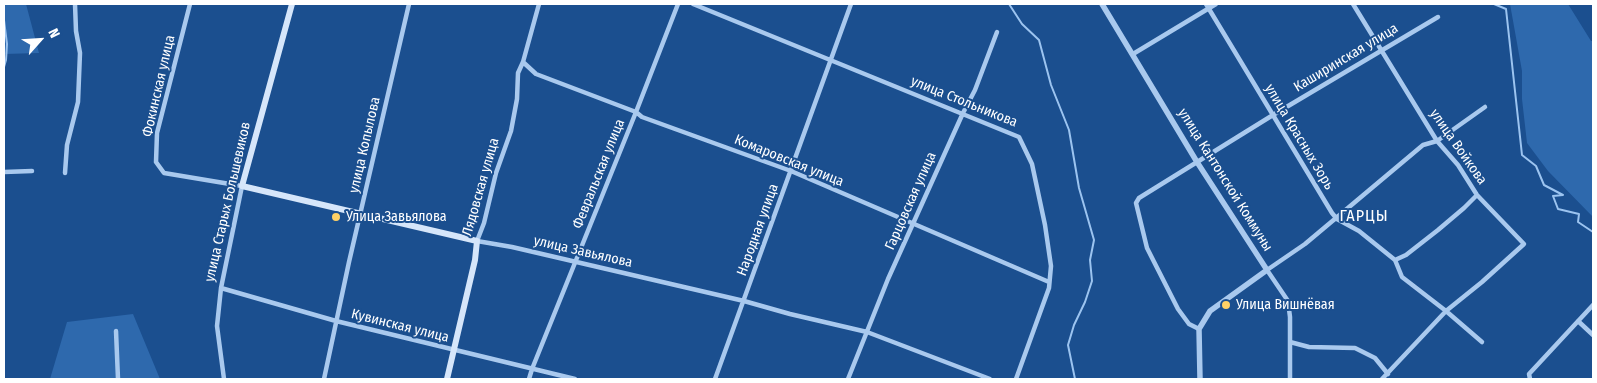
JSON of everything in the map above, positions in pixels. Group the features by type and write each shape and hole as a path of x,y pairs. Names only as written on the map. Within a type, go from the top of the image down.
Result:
{"main road":[{"name":"улица Старых Большевиков","path":"242,186 292,4"},
{"name":"улица Завьялова","path":"242,186 477,241"},
{"name":"Лядовская улица","path":"447,379 477,241"}],"street":[{"path":"66,173 67,145 78,102 80,53 74,4"},
{"name":"Фокинская улица","path":"164,173 156,162 157,133 190,4"},
{"name":"улица Копылова","path":"324,379 409,4"},
{"name":"Лядовская улица","path":"477,241 484,223 496,173 511,131 517,99 518,73 523,62 539,4"},
{"name":"Февральская улица","path":"529,379 678,4"},
{"name":"улица Стольникова","path":"692,4 1020,137 1032,164 1051,266 1049,288 1016,379"},
{"name":"Народная улица","path":"715,379 851,4"},
{"name":"улица Кантонской Коммуны","path":"1102,4 1197,162 1288,301 1290,317 1290,379"},
{"path":"1133,54 1208,6 1216,4"},
{"name":"улица Войкова","path":"1352,4 1436,141 1458,165 1477,195 1524,244 1446,311"},
{"name":"улица Красных Зорь","path":"1208,6 1332,213 1337,219 1359,231 1395,260 1402,277 1482,342"},
{"name":"Каширинская улица","path":"1199,329 1189,324 1178,308 1147,248 1136,203 1139,198 1273,115 1438,17"},
{"name":"Гарцовская улица","path":"848,379 888,279 975,90 997,32"},
{"name":"Комаровская улица","path":"523,62 536,74 636,112 642,117 790,171 1049,282"},
{"path":"1200,379 1199,329 1210,311 1306,244 1424,146 1436,141 1485,107"},
{"path":"5,172 32,171"},
{"name":"улица Завьялова","path":"164,173 242,186"},
{"name":"улица Старых Большевиков","path":"224,379 217,326 221,288 242,186"},
{"path":"1395,260 1406,255 1438,230 1477,195"},
{"name":"улица Завьялова","path":"477,241 512,247 744,301 866,332 990,379"},
{"name":"Кувинская улица","path":"221,288 336,321 453,351 575,379"},
{"path":"1530,379 1529,374 1593,305"},
{"path":"1382,379 1446,311"},
{"path":"1578,321 1593,335"},
{"path":"116,331 118,379"},
{"path":"1290,342 1309,347 1356,348 1375,358 1388,374"}],"shaded area":[{"path":"4,4 26,4 39,53 4,54"},
{"path":"1510,4 1568,4 1591,41 1593,41 1593,217 1548,171 1527,143 1522,99 1522,71"},
{"path":"133,314 160,379 50,379 67,322"}],"waterway":[{"path":"1009,4 1022,24 1039,40 1051,85 1069,130 1079,188 1094,240 1090,260 1092,281 1068,345 1075,379"},
{"path":"1494,4 1506,9 1522,155 1536,166 1544,185 1563,195 1553,196 1558,209 1579,214 1578,222 1593,232"},
{"path":"4,20 7,44 4,67"}],"place":[{"name":"Улица Завьялова","path":"336,217"},
{"name":"Улица Вишнёвая","path":"1226,305"}],"district":[{"name":"ГАРЦЫ","path":"1364,217"}]}
